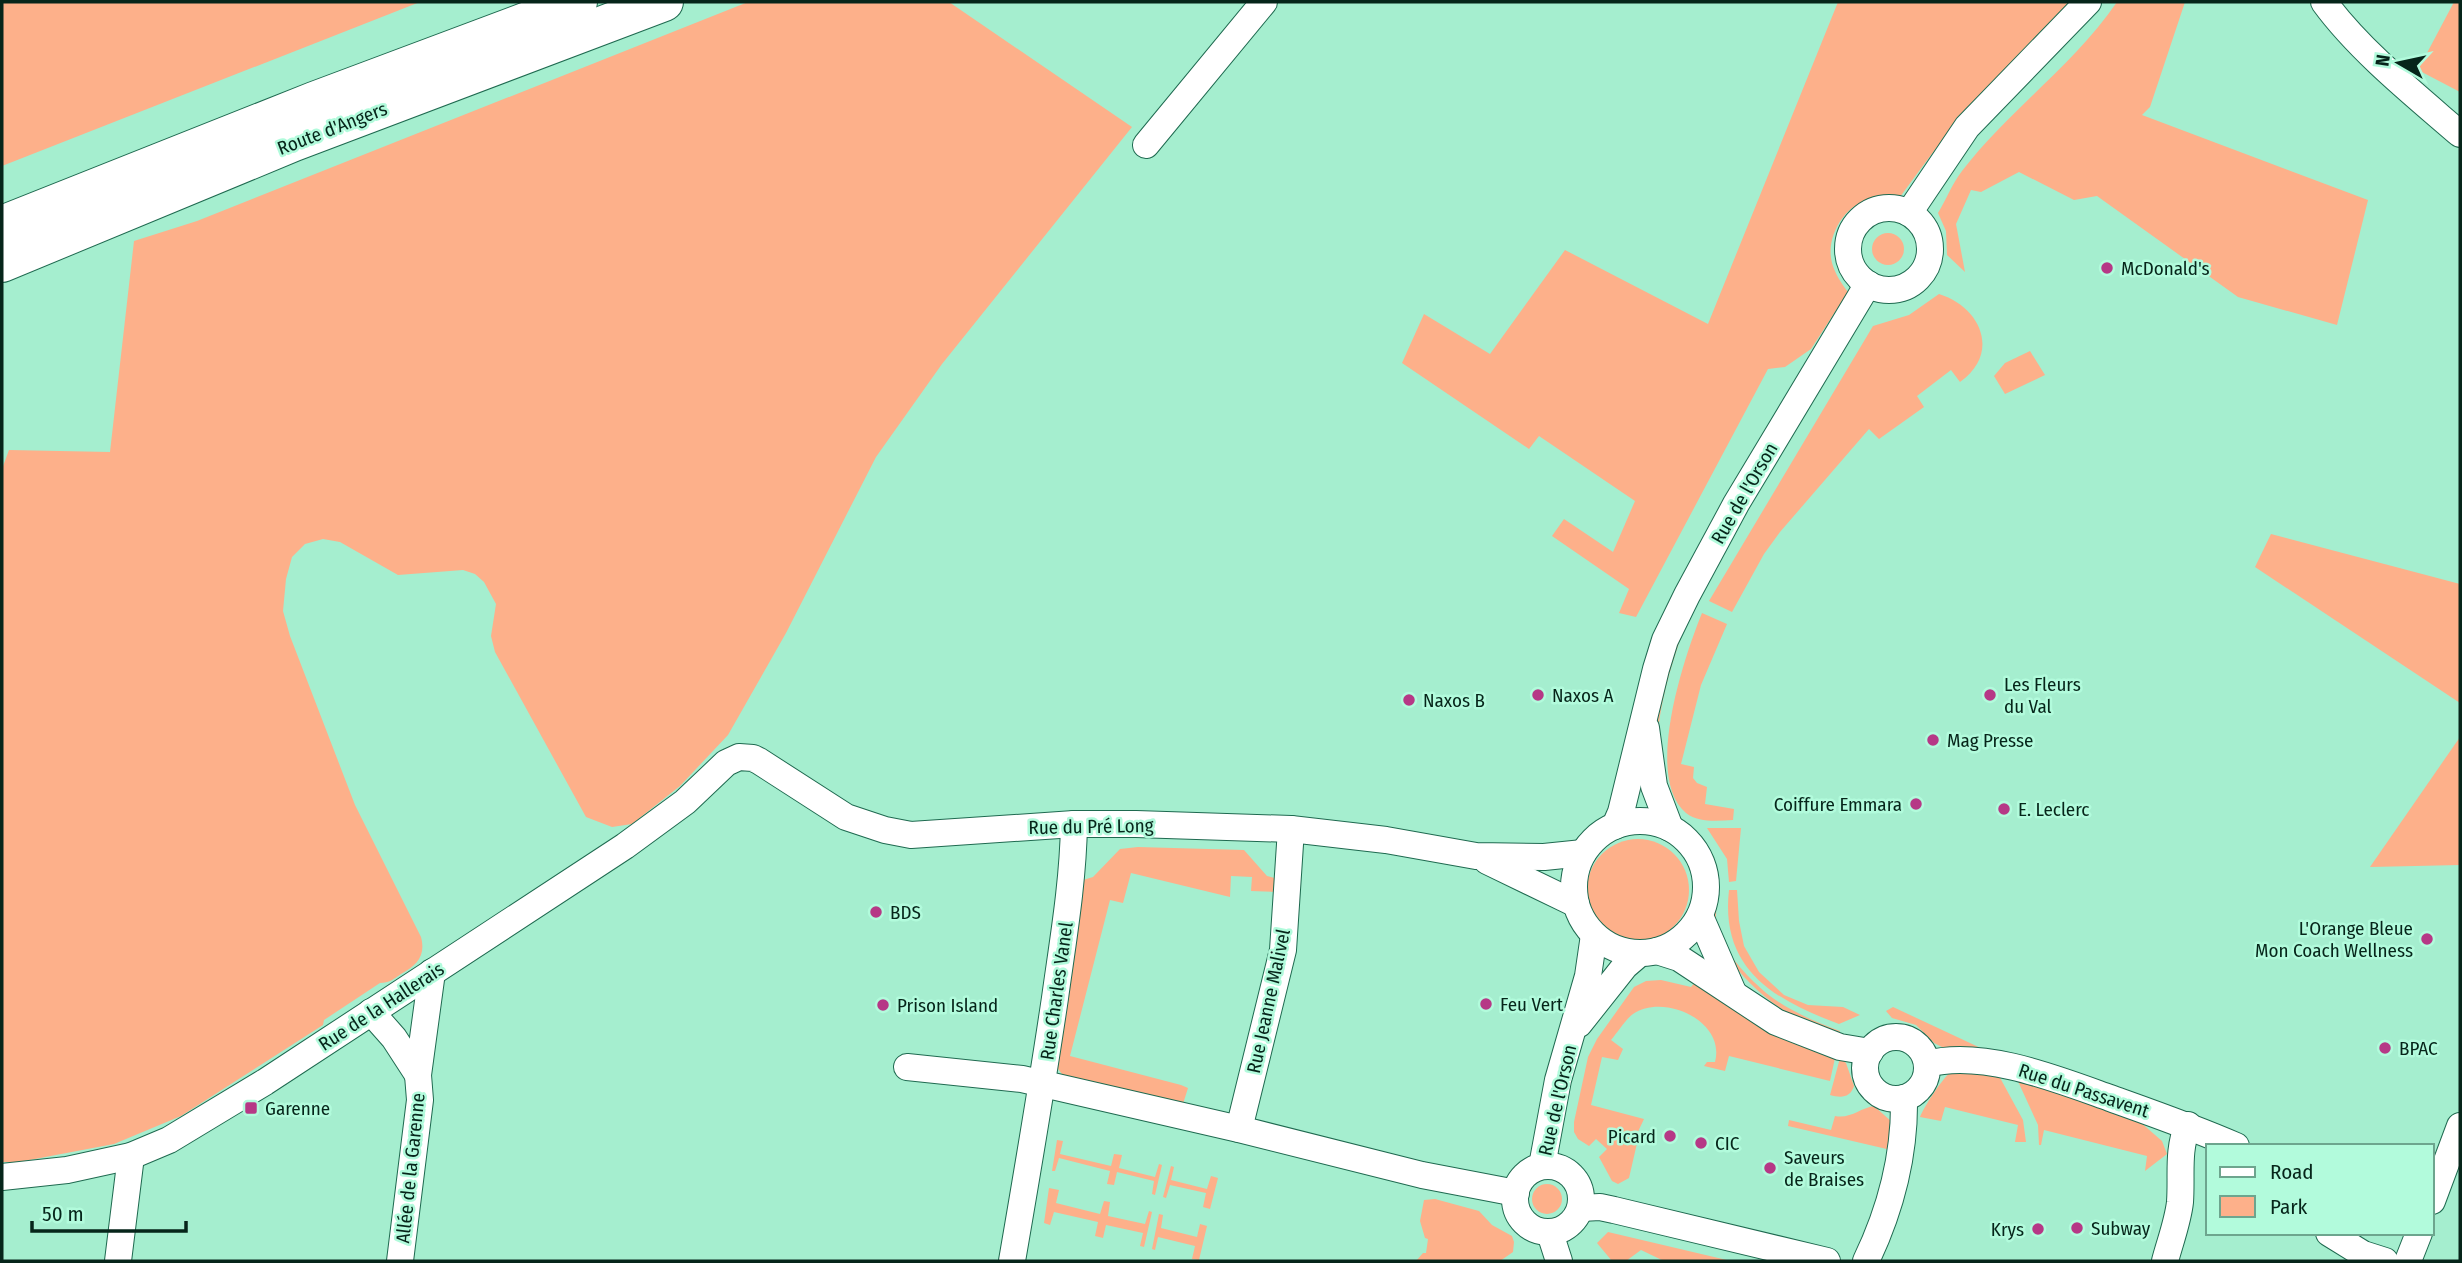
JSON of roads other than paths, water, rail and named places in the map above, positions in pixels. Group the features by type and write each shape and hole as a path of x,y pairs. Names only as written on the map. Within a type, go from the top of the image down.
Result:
{"highway":[{"name":"Route d'Angers","path":"2,225 314,101 578,2"},
{"name":"Route d'Angers","path":"2,263 294,142 664,2"}],"street":[{"path":"1146,145 1264,2"},
{"path":"1909,213 1967,127 2088,2"},
{"path":"2324,2 2337,20 2460,134"},
{"path":"1889,208 1909,213 1918,220 1929,238 1929,260 1924,270 1909,285 1899,289 1888,290 1868,284 1853,269 1849,260 1849,239 1854,229 1868,214 1878,210 1889,208"},
{"name":"Rue de l'Orson","path":"1615,826 1621,812 1644,713 1665,640 1736,504 1868,284"},
{"name":"Rue de l'Orson","path":"1644,713 1654,786 1670,828"},
{"name":"Rue du Pré Long","path":"726,763 739,757 753,758 846,817 885,830 911,835 1074,824 1291,829 1386,840 1476,856 1544,857 1583,853"},
{"name":"Rue de la Hallerais","path":"2,1177 67,1170 131,1156 169,1140 265,1082 635,839 685,802 726,763"},
{"path":"1648,953 1674,944 1689,932 1700,916 1706,897 1705,876 1699,857 1686,840 1670,828 1652,822 1633,821 1602,833 1583,853 1576,869 1576,904 1583,921 1594,935 1607,945 1623,951 1679,958 1776,1022 1840,1048 1870,1052"},
{"name":"Rue Charles Vanel","path":"1074,824 1073,874 1042,1084 1239,1129 1422,1175 1516,1193"},
{"name":"Rue Jeanne Malivel","path":"1239,1129 1283,950 1291,829"},
{"name":"Rue du Pré Long","path":"1476,856 1576,904"},
{"path":"1700,916 1733,992"},
{"name":"Rue de l'Orson","path":"1542,1166 1558,1080 1588,976 1594,935"},
{"name":"Rue de l'Orson","path":"1572,1034 1625,966 1648,953"},
{"name":"Allée de la Garenne","path":"400,1261 419,1100 418,1075 432,972"},
{"name":"Allée de la Garenne","path":"371,1012 394,1038 418,1075"},
{"path":"1888,1038 1902,1038 1916,1044 1927,1064 1922,1085 1904,1098 1888,1098 1874,1089 1869,1083 1866,1068 1870,1052 1888,1038"},
{"name":"Rue du Passavent","path":"1927,1064 1941,1060 2000,1063 2055,1077 2188,1125 2231,1144"},
{"path":"907,1067 1016,1078 1042,1084 1012,1261"},
{"path":"1866,1261 1881,1229 1899,1157 1904,1124 1904,1098"},
{"path":"2165,1261 2180,1204 2180,1156 2182,1139 2188,1125"},
{"path":"2434,1196 2460,1126"},
{"path":"118,1261 131,1156"},
{"path":"1542,1166 1559,1167 1573,1176 1581,1191 1581,1208 1571,1225 1550,1233 1529,1228 1518,1216 1514,1202 1517,1186 1527,1173 1542,1166"},
{"path":"1581,1208 1600,1207 1614,1210 1827,1261"},
{"path":"1550,1233 1559,1261"},
{"path":"2332,1235 2363,1254 2385,1261"},
{"path":"2408,1261 2418,1235"}],"place":[{"name":"McDonald's","path":"2107,268"},
{"name":"Naxos A","path":"1538,695"},
{"name":"Les Fleurs du Val","path":"1990,695"},
{"name":"Naxos B","path":"1409,700"},
{"name":"Mag Presse","path":"1933,740"},
{"name":"Coiffure Emmara","path":"1916,804"},
{"name":"E. Leclerc","path":"2004,809"},
{"name":"BDS","path":"876,912"},
{"name":"L'Orange Bleue Mon Coach Wellness","path":"2427,939"},
{"name":"Feu Vert","path":"1486,1004"},
{"name":"Prison Island","path":"883,1005"},
{"name":"BPAC","path":"2385,1048"},
{"name":"Garenne","path":"251,1108"},
{"name":"Picard","path":"1670,1136"},
{"name":"CIC","path":"1701,1143"},
{"name":"Saveurs de Braises","path":"1770,1168"},
{"name":"Subway","path":"2077,1228"},
{"name":"Krys","path":"2038,1229"}]}
